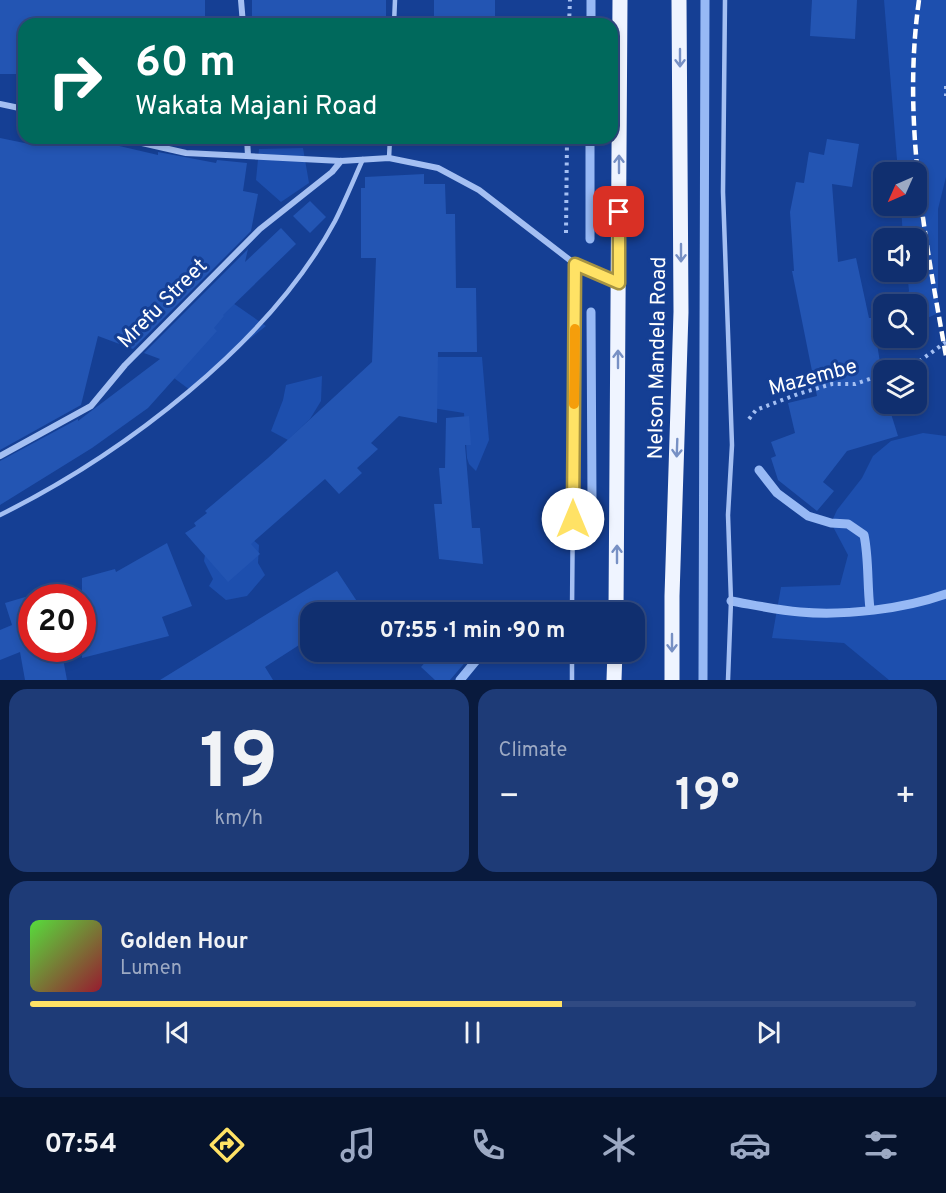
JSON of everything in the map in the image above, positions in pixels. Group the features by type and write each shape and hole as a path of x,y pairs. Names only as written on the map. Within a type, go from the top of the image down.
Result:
{"main road":[{"name":"Nelson Mandela Road","path":"616,602 620,0"},
{"name":"Nelson Mandela Road","path":"672,680 672,596 681,312 679,0"},
{"path":"614,680 615,662"}],"street":[{"path":"242,0 243,18"},
{"path":"0,104 18,108"},
{"path":"146,144 186,153 341,161 389,158 438,168 479,190 575,264 619,283"},
{"path":"247,144 248,156"},
{"name":"Mrefu Street","path":"0,456 91,406 125,365 260,229 325,178 341,161"}],"lane":[{"path":"394,18 395,0"},
{"path":"724,0 723,192 732,445 728,515 731,601 728,680"},
{"path":"389,158 390,144"},
{"path":"0,515 29,501 120,445 179,400 253,332 300,275 334,222 363,159"},
{"path":"572,602 575,264"},
{"path":"572,662 572,680"}],"path":[{"path":"569,18 570,0"},
{"path":"946,86 946,96"},
{"path":"565,257 567,144"},
{"path":"921,360 946,342"},
{"name":"Mazembe","path":"732,445 756,410 832,384 855,384 873,378"}],"shaded area":[{"path":"884,0 946,0 946,177 938,209 938,313 927,318 927,294 907,294 908,282 927,282 927,228 902,228 902,216 927,216 927,162 897,162"},
{"path":"303,148 309,183 281,202 256,180 259,149"},
{"path":"230,301 266,326 213,368 190,390 174,378"},
{"path":"430,357 482,357 489,440 476,471 467,458 464,413 426,407"},
{"path":"322,376 321,401 310,419 288,440 271,431 286,385"},
{"path":"923,433 946,436 946,680 889,680 844,643 772,638 781,587 840,585 848,555 831,523 837,510 862,478 873,456 891,441"},
{"path":"231,521 259,545 258,563 265,575 247,596 226,600 209,586 213,579 204,561 207,543"}],"building":[{"path":"0,0 205,0 205,18 18,18 18,74 0,74"},
{"path":"252,0 386,0 386,18 252,18"},
{"path":"434,0 495,0 495,18 434,18"},
{"path":"812,0 857,0 855,39 810,36"},
{"path":"0,138 18,142 18,144 39,146 39,144 111,144 158,155 158,152 216,163 217,160 247,163 243,191 258,194 251,231 133,349 98,336 81,405 0,450"},
{"path":"827,139 859,144 852,187 832,184 838,262 856,258 869,318 873,318 873,348 878,348 880,360 873,360 873,414 891,414 898,436 847,451 823,482 834,491 817,511 778,480 771,458 776,456 771,442 795,433 788,403 817,396 792,271 794,271 790,212 796,182 804,183 809,152 824,155"},
{"path":"424,174 424,184 445,184 446,214 455,214 456,288 476,288 477,352 438,352 437,423 399,416 371,443 378,449 357,468 362,473 339,494 325,479 251,544 260,554 228,582 185,533 196,526 194,523 207,513 205,511 268,458 372,362 376,258 361,258 361,188 365,188 365,177"},
{"path":"310,201 326,217 310,233 293,216"},
{"path":"281,228 296,244 223,315 214,328 217,331 148,408 92,448 0,505 0,461 78,419 78,421 160,359 144,353 248,249 245,262"},
{"path":"469,416 471,445 465,445 472,528 480,528 483,564 439,559 434,504 442,504 439,468 445,468 446,418"},
{"path":"167,543 192,606 162,617 169,636 96,654 96,584 82,584 82,578 115,569 116,572"},
{"path":"337,571 357,602 300,602 300,644 265,667 273,680 160,680"},
{"path":"18,599 18,653 0,660 0,630 12,625 5,603"},
{"path":"22,662 64,662 67,680 25,680"},
{"path":"425,662 466,662 450,680 435,680 421,667"}],"waterway":[{"path":"591,0 591,18"},
{"path":"703,680 705,0"},
{"path":"590,144 590,239"},
{"path":"591,312 592,500"},
{"path":"759,470 777,493 808,516 831,523 848,524 864,535 870,609"},
{"path":"731,601 791,611 835,613 912,604 946,594"},
{"path":"460,680 475,662"}],"railway":[{"path":"919,0 914,45 913,90 918,179 946,356"}],"slow traffic":[{"path":"574,404 575,329"}],"route":[{"path":"573,519 575,264 619,283 619,212"}]}
